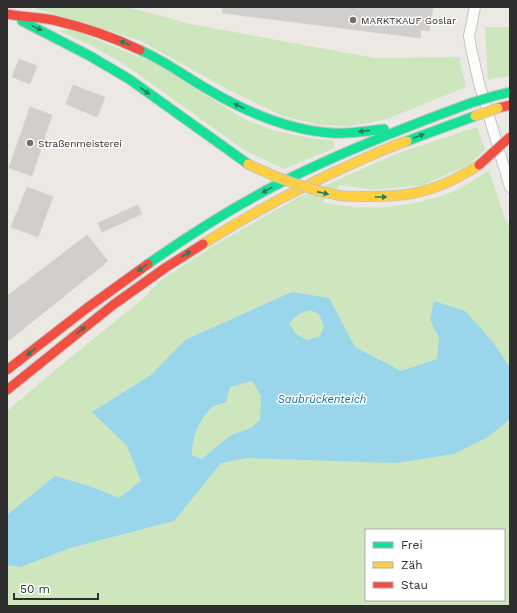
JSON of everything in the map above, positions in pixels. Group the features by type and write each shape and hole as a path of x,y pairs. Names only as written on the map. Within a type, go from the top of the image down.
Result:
{"highway":[{"path":"8,14 51,20 95,31 115,39 141,50 232,103 269,120 304,130 326,132 348,133 403,127"},
{"path":"8,14 87,53 129,80 219,145 248,164 288,183 304,188 342,196 384,197 421,193 454,181 479,165 510,137"},
{"path":"7,370 104,295 162,254 226,213 297,174 403,127 471,103 510,92"},
{"path":"7,390 113,305 165,268 232,225 319,179 395,145 510,105"}],"street":[{"path":"475,7 470,36 471,48 481,90 510,187"}],"green space":[{"path":"30,7 127,7 191,24 374,58 459,57 466,87 387,119 351,126 320,125 283,116 229,90 139,40"},
{"path":"485,27 510,27 510,76 488,80"},
{"path":"70,29 157,64 244,119 272,130 310,138 333,140 335,148 284,169 244,150 124,64 90,45 59,31"},
{"path":"477,127 485,150 468,165 424,185 374,190 340,185 322,202 354,207 388,207 421,202 452,192 489,170 505,219 510,227 510,606 7,606 7,411 145,297 160,281 218,243 299,197 398,153"}],"water":[{"name":"Saubrückenteich","path":"292,292 329,298 355,347 401,371 437,359 439,337 430,320 434,301 465,311 493,342 510,368 510,419 488,437 454,454 396,463 248,458 221,463 174,521 70,548 21,567 7,565 7,515 55,476 92,487 119,498 141,481 127,446 92,412 151,375 185,340","holes":["310,310 319,314 324,326 320,336 307,340 296,334 289,323 299,314","252,381 261,396 260,420 251,428 231,435 202,459 192,455 194,436 199,424 207,413 212,407 226,402 230,387"]}],"building":[{"name":"MARKTKAUF Goslar","path":"223,7 433,7 429,31 421,30 420,38 222,13"},
{"path":"19,59 37,66 30,84 12,77"},
{"path":"73,85 105,97 97,117 66,104"},
{"name":"Straßenmeisterei","path":"30,107 52,115 32,176 9,168"},
{"path":"27,187 53,197 38,237 11,227"},
{"path":"138,205 142,214 102,232 98,223"},
{"path":"87,235 108,261 7,342 7,296"}],"traffic: fast":[{"path":"22,21 90,56 129,79 248,164"},
{"path":"140,50 158,59 223,98 268,119 299,128 332,133 352,133 384,129"},
{"path":"494,96 510,92"},
{"path":"471,103 494,96"},
{"path":"148,264 216,219 286,180 377,139 471,103"},
{"path":"407,141 475,116"}],"traffic: slow":[{"path":"475,116 498,108"},
{"path":"203,244 258,211 315,181 387,148 407,141"},
{"path":"248,164 294,183 318,191 342,196"},
{"path":"342,196 397,196 414,193 445,184 479,165"}],"traffic: jam":[{"path":"7,14 47,19 87,29 140,50"},
{"path":"498,108 510,105"},
{"path":"479,165 510,137"},
{"path":"7,390 113,305 165,268 203,244"},
{"path":"7,370 87,308 148,264"}],"place":[{"name":"MARKTKAUF Goslar","path":"353,20"},
{"name":"Straßenmeisterei","path":"30,143"}]}
